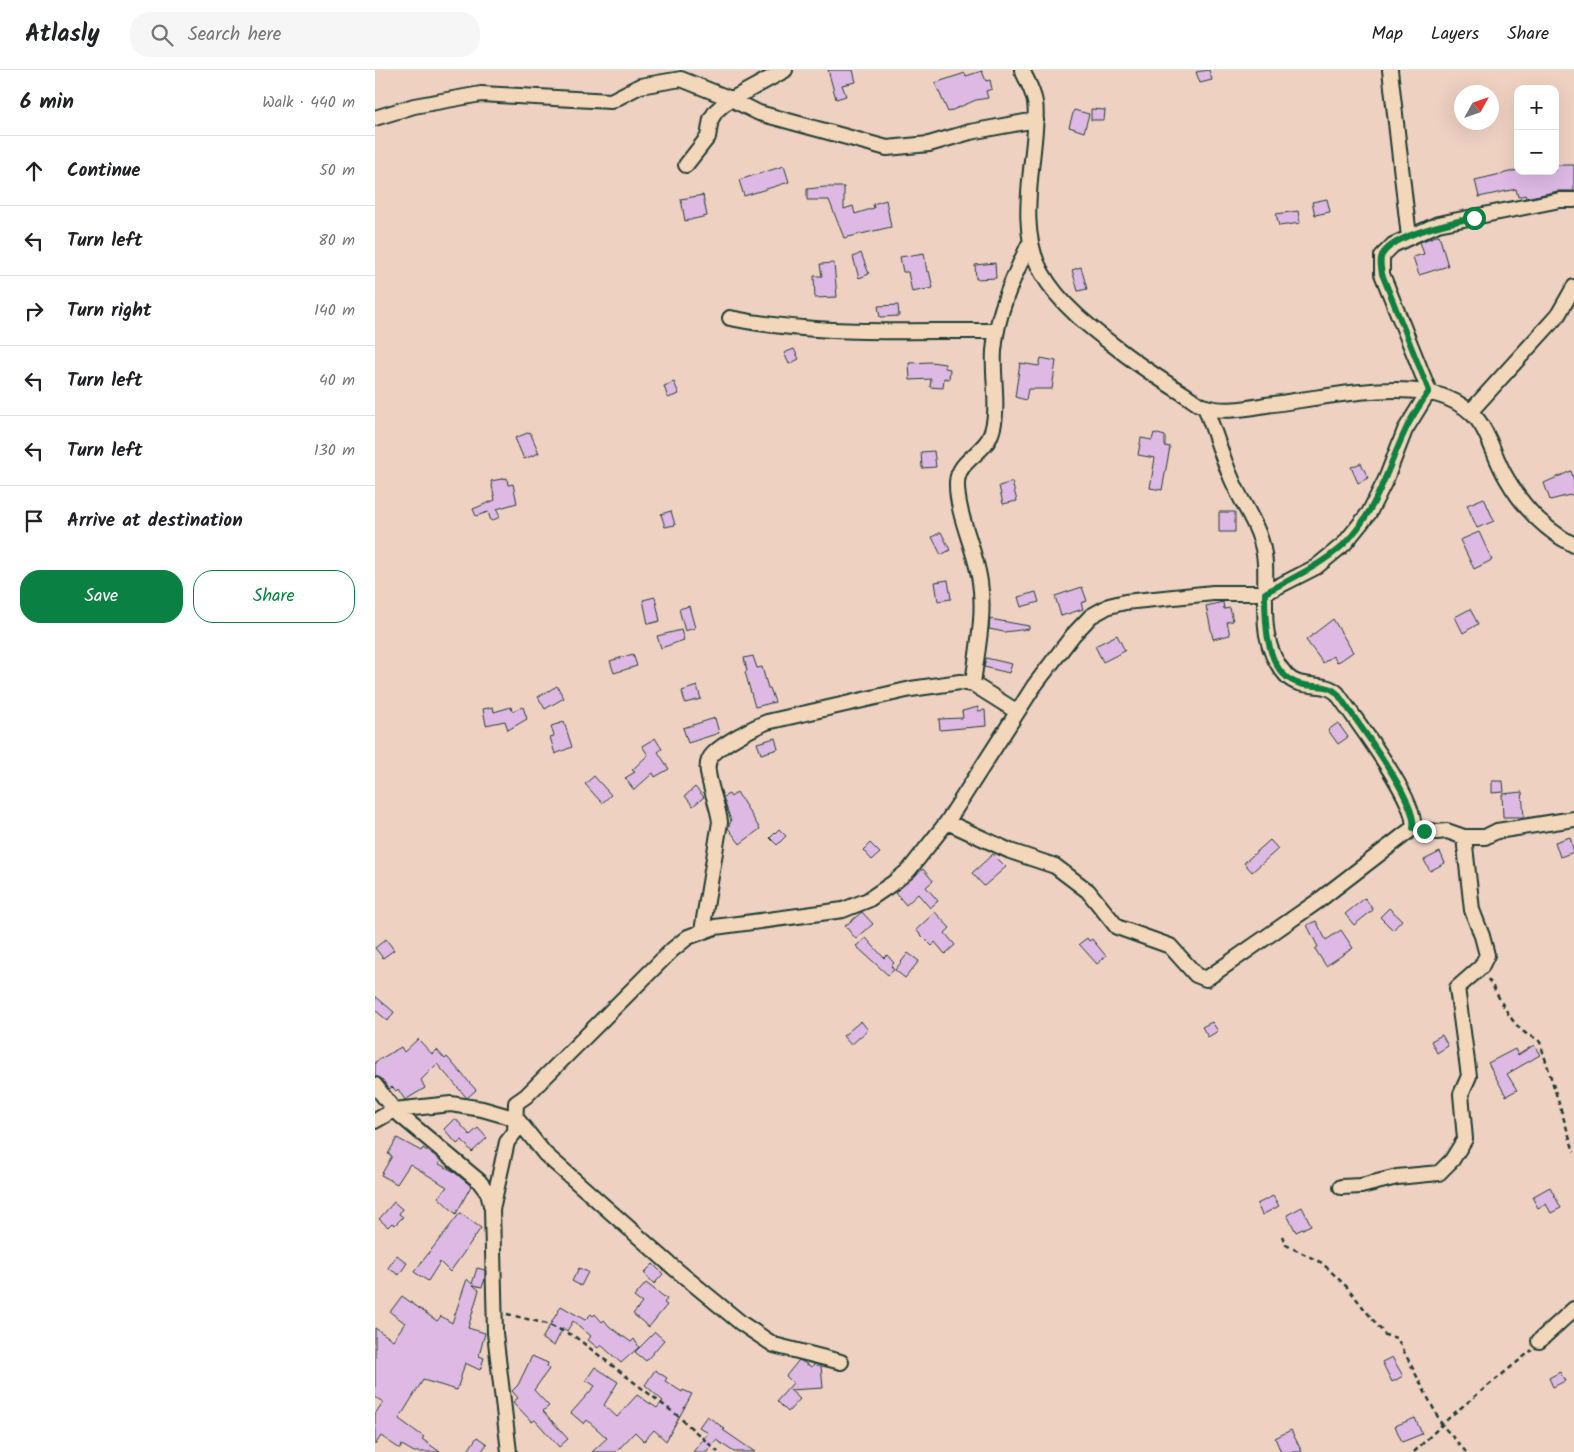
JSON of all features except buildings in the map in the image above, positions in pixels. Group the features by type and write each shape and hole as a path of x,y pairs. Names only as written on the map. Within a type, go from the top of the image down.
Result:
{"street":[{"path":"686,165 699,151 708,137 711,120 716,111 731,99 785,70"},
{"path":"973,684 982,611 980,582 957,485 959,473 991,436 994,424 994,352 997,331 1009,287 1029,244 1030,189 1036,120 1035,103 1022,70"},
{"path":"1390,70 1409,237"},
{"path":"375,118 414,106 481,94 611,101 640,86 681,80 731,99 759,113 887,148 929,144 970,132 1036,120"},
{"path":"1429,391 1406,338 1380,264 1386,250 1438,224 1560,200 1574,200"},
{"path":"1029,244 1042,274 1066,304 1091,329 1152,374 1205,407 1230,409 1398,390 1429,391 1471,411 1492,442 1505,477 1527,508 1542,523 1574,545"},
{"path":"1471,411 1559,315 1574,287"},
{"path":"729,318 768,326 805,327 842,332 997,331"},
{"path":"492,1209 507,1142 515,1132 517,1120 516,1103 526,1096 672,950 688,937 702,931 843,910 868,900 909,870 947,822 1016,711 1073,635 1091,616 1109,606 1125,602 1213,592 1265,593 1316,566 1344,544 1369,513 1387,479 1405,430 1429,391"},
{"path":"1205,407 1233,483 1253,517 1258,531 1265,562 1265,626 1269,646 1287,677 1296,683 1310,686 1322,685 1331,688 1337,693 1401,788 1413,815 1413,828"},
{"path":"702,931 720,822 719,810 708,774 708,762 713,754 756,726 767,722 911,689 960,682 973,684 1016,711"},
{"path":"947,822 1010,851 1055,866 1088,891 1117,927 1170,946 1196,975 1206,980 1318,901 1413,828 1437,832 1447,831 1464,837 1485,837 1497,831 1574,819"},
{"path":"1341,1187 1361,1186 1397,1177 1439,1173 1452,1160 1465,1139 1461,1094 1469,1076 1457,988 1481,967 1487,955 1472,910 1464,837"},
{"path":"375,1085 394,1110 479,1181 488,1193 492,1209 495,1311 509,1452"},
{"path":"375,1121 394,1110 464,1104 517,1120 545,1154 666,1261 741,1323 774,1345 841,1362"},
{"path":"1539,1341 1574,1309"}],"path":[{"path":"1481,967 1513,1020 1525,1033 1535,1036 1541,1042 1574,1152"},
{"path":"1282,1236 1286,1245 1322,1263 1347,1287 1385,1334 1397,1338 1442,1425 1466,1452"},
{"path":"495,1311 547,1324 574,1336 678,1416 718,1452"},
{"path":"1414,1452 1442,1425 1502,1377 1539,1341"}],"route":[{"path":"1424,831 1413,828 1413,815 1401,788 1337,693 1331,688 1322,685 1310,686 1296,683 1287,677 1278,664 1269,646 1265,626 1265,593 1316,566 1344,544 1369,513 1387,479 1405,430 1429,391 1406,338 1382,274 1380,264 1382,256 1393,245 1420,231 1438,224 1474,218"}]}
